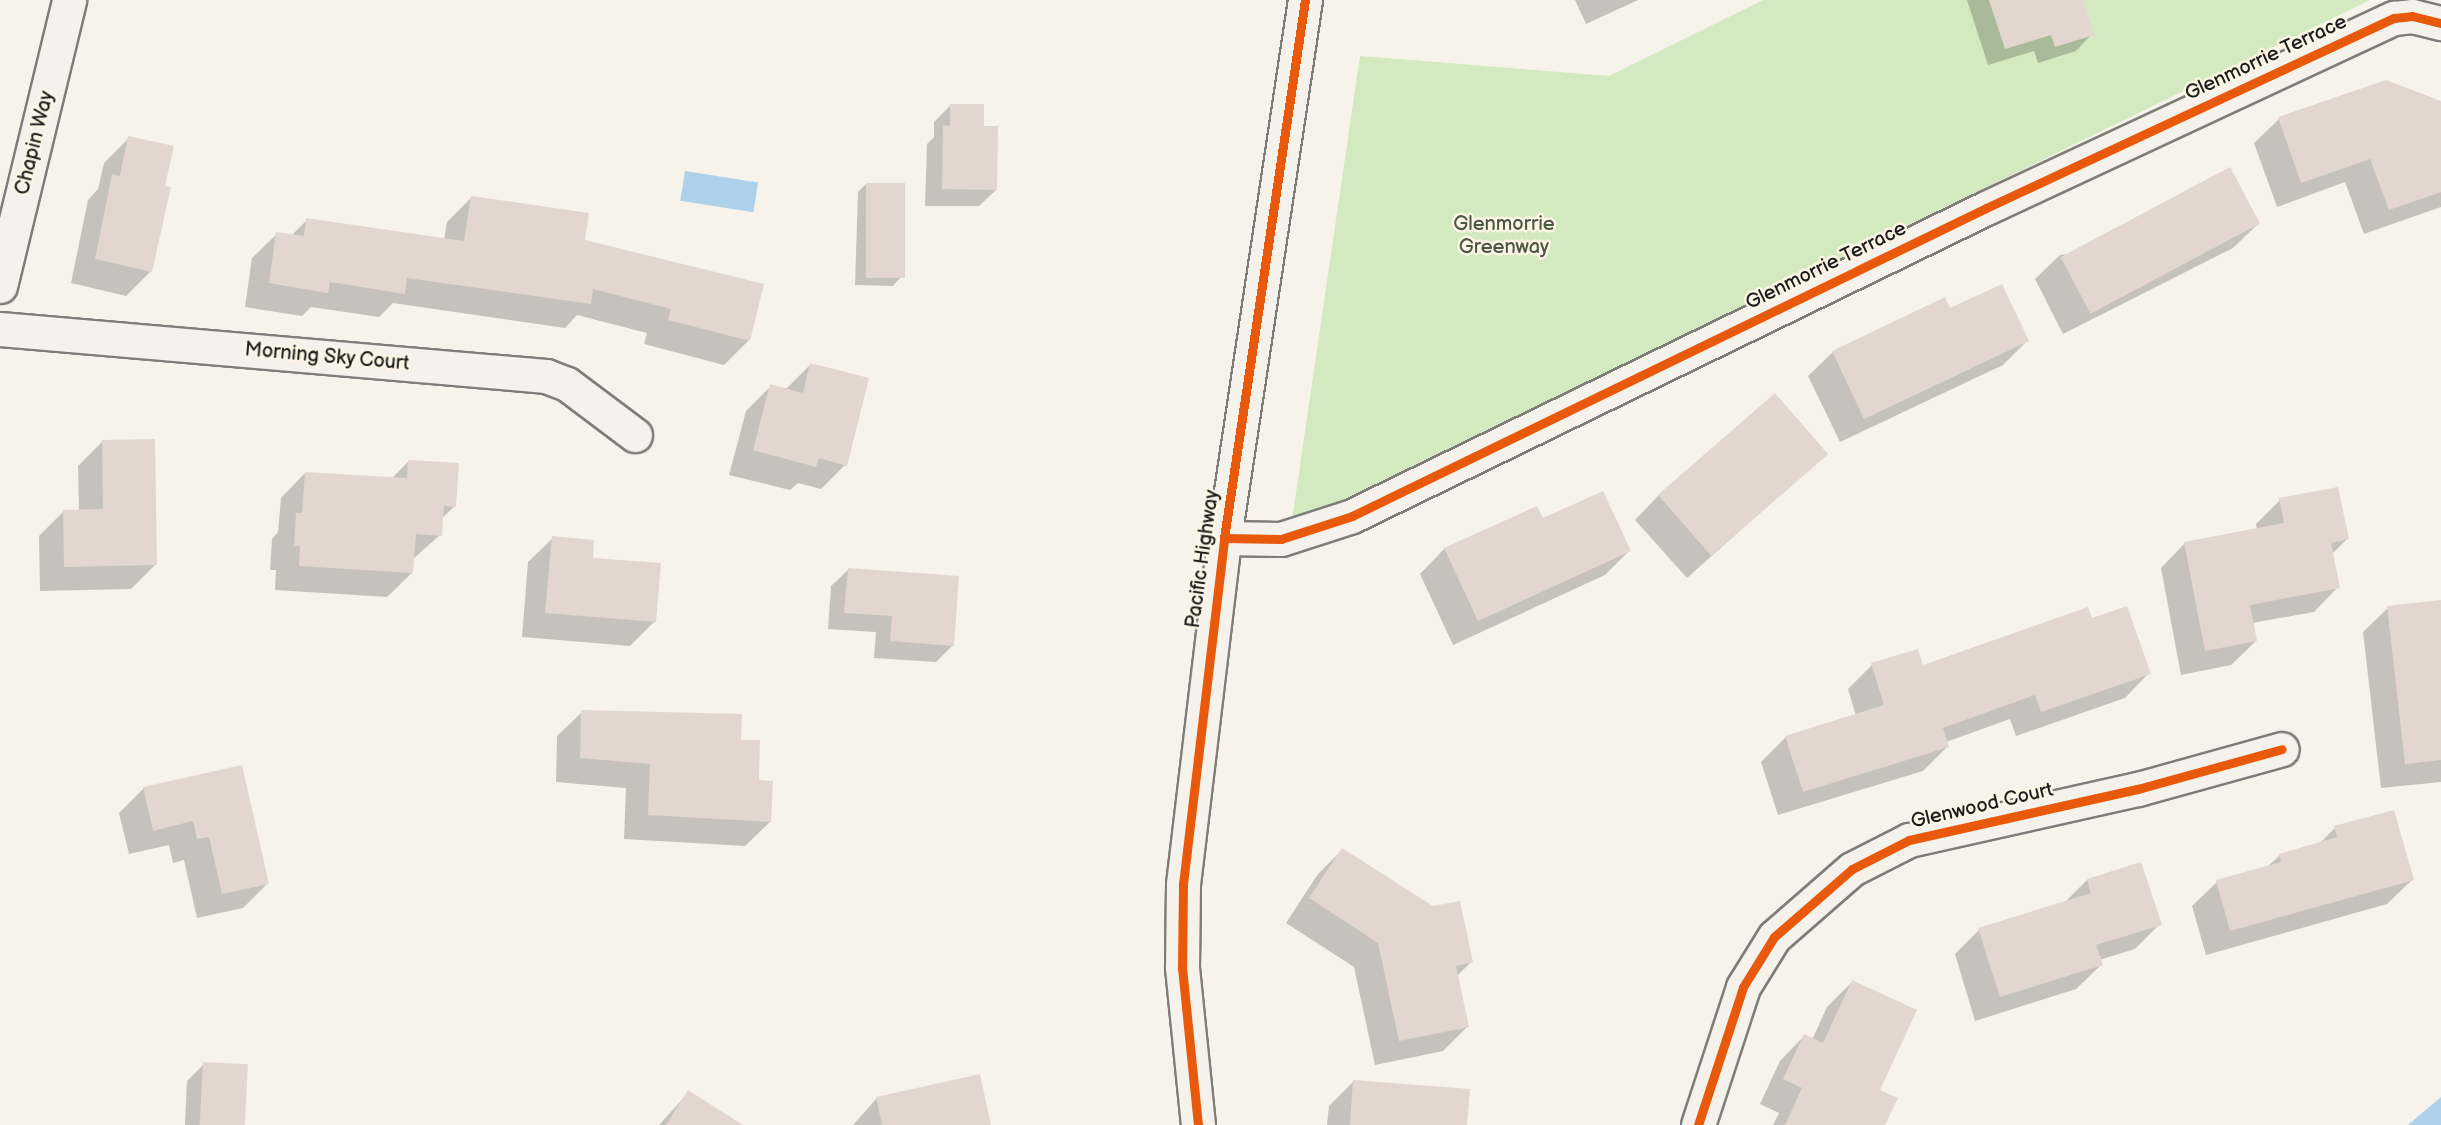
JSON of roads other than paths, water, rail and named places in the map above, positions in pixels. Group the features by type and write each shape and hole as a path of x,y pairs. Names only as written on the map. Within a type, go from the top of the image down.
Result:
{"street":[{"name":"Chapin Way","path":"0,286 69,0"},
{"name":"Pacific Highway","path":"1198,1125 1182,977 1183,884 1224,538 1305,0"},
{"name":"Glenmorrie Terrace","path":"1224,538 1281,539 1352,516 1986,208 2394,18 2412,16 2441,23"},
{"name":"Morning Sky Court","path":"0,329 546,375 567,384 635,435"},
{"name":"Glenwood Court","path":"1698,1125 1743,987 1774,937 1852,868 1909,840 2138,789 2282,749"}],"water":[{"path":"685,171 758,183 753,212 680,201"},
{"path":"2441,1097 2441,1125 2408,1125"}],"park label":[{"name":"Glenmorrie Greenway","path":"1504,236"}]}
